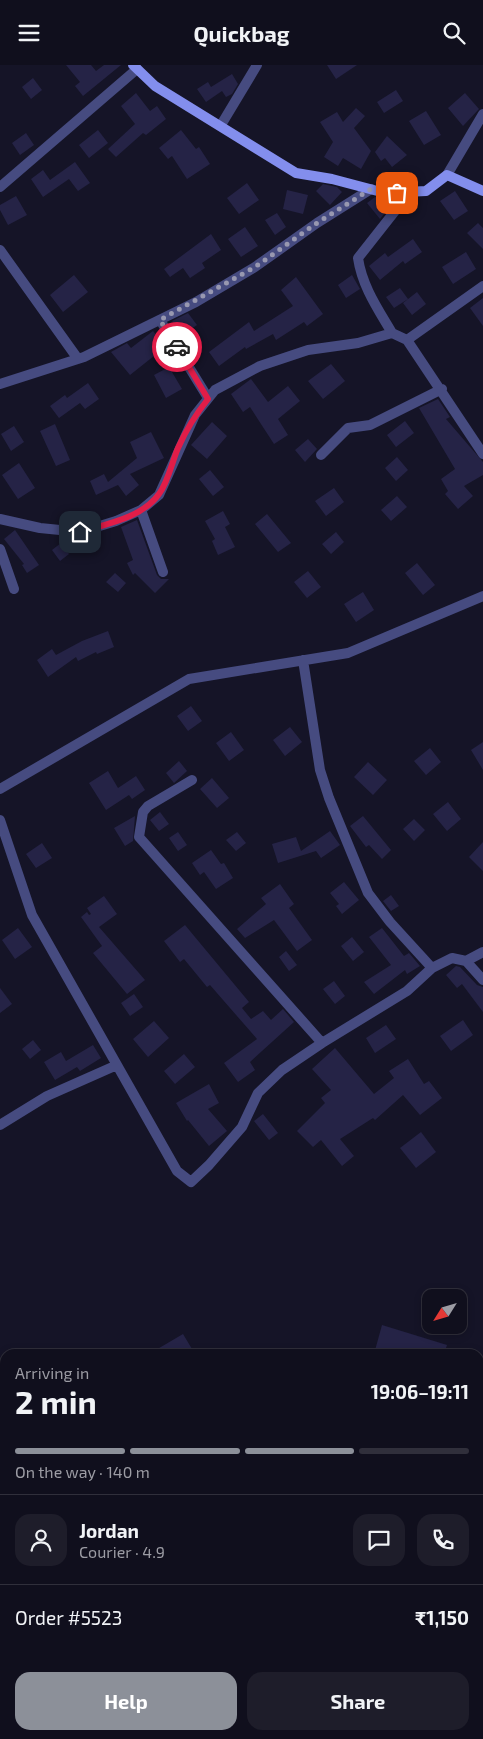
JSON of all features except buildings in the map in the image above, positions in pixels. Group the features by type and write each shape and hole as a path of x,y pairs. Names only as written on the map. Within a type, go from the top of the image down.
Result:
{"main road":[{"path":"135,67 155,86 296,173 332,179 385,193 426,191 447,175 483,191"}],"street":[{"path":"221,125 257,65"},
{"path":"0,187 135,67"},
{"path":"447,175 483,114"},
{"path":"0,384 78,359 160,320 255,267 317,223 371,189"},
{"path":"410,192 358,258 360,272 372,300 392,333 407,340 442,389 483,454"},
{"path":"0,250 78,359"},
{"path":"407,340 483,286"},
{"path":"160,320 208,399"},
{"path":"0,519 40,528 80,532 116,521 141,510 159,495 195,415 215,390 260,366 308,350 358,343 392,333"},
{"path":"321,455 348,428 370,425 442,389"},
{"path":"141,510 163,572"},
{"path":"0,549 14,589"},
{"path":"0,789 189,679 348,653 483,596"},
{"path":"303,660 320,770 329,798 364,885 390,922 432,968"},
{"path":"192,780 148,806 142,812 139,837 322,1043"},
{"path":"0,820 32,915 176,1171 191,1182 209,1165 242,1127 258,1093 282,1071 322,1043 407,991 432,968 452,958 466,961 483,980"},
{"path":"466,961 483,952"},
{"path":"0,1125 47,1096 117,1065"}],"way so far":[{"path":"177,347 160,320 196,302 255,267 317,223 371,189 385,193 397,193"}],"route":[{"path":"80,532 116,521 141,510 159,495 195,415 208,399 177,347"}]}
